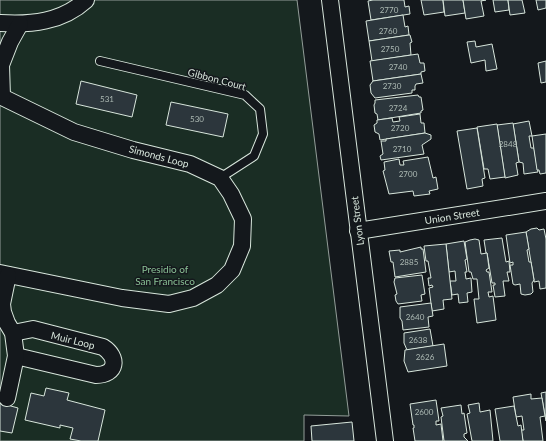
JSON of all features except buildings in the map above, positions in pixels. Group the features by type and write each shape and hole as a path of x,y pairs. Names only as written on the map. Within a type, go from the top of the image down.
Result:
{"street":[{"path":"0,23 20,24 48,21 70,12 86,0"},
{"name":"Lyon Street","path":"330,0 384,441"},
{"path":"1,97 2,65 10,42 20,24"},
{"name":"Simonds Loop","path":"1,97 74,132 133,150 190,164 220,178"},
{"path":"7,398 16,356 13,333 3,312 2,304 4,274 122,298 169,304 193,298 217,286 232,270 242,246 243,219 231,194 220,178"},
{"name":"Union Street","path":"358,231 546,201"},
{"name":"Muir Loop","path":"13,333 33,329 103,347 111,354 114,364 108,373 96,375 16,356"}],"lane":[{"name":"Gibbon Court","path":"100,61 245,95 260,108 263,134 254,156 220,178"}],"green space":[{"name":"Presidio of San Francisco","path":"0,0 297,0 349,416 304,415 304,441 0,441"}]}
